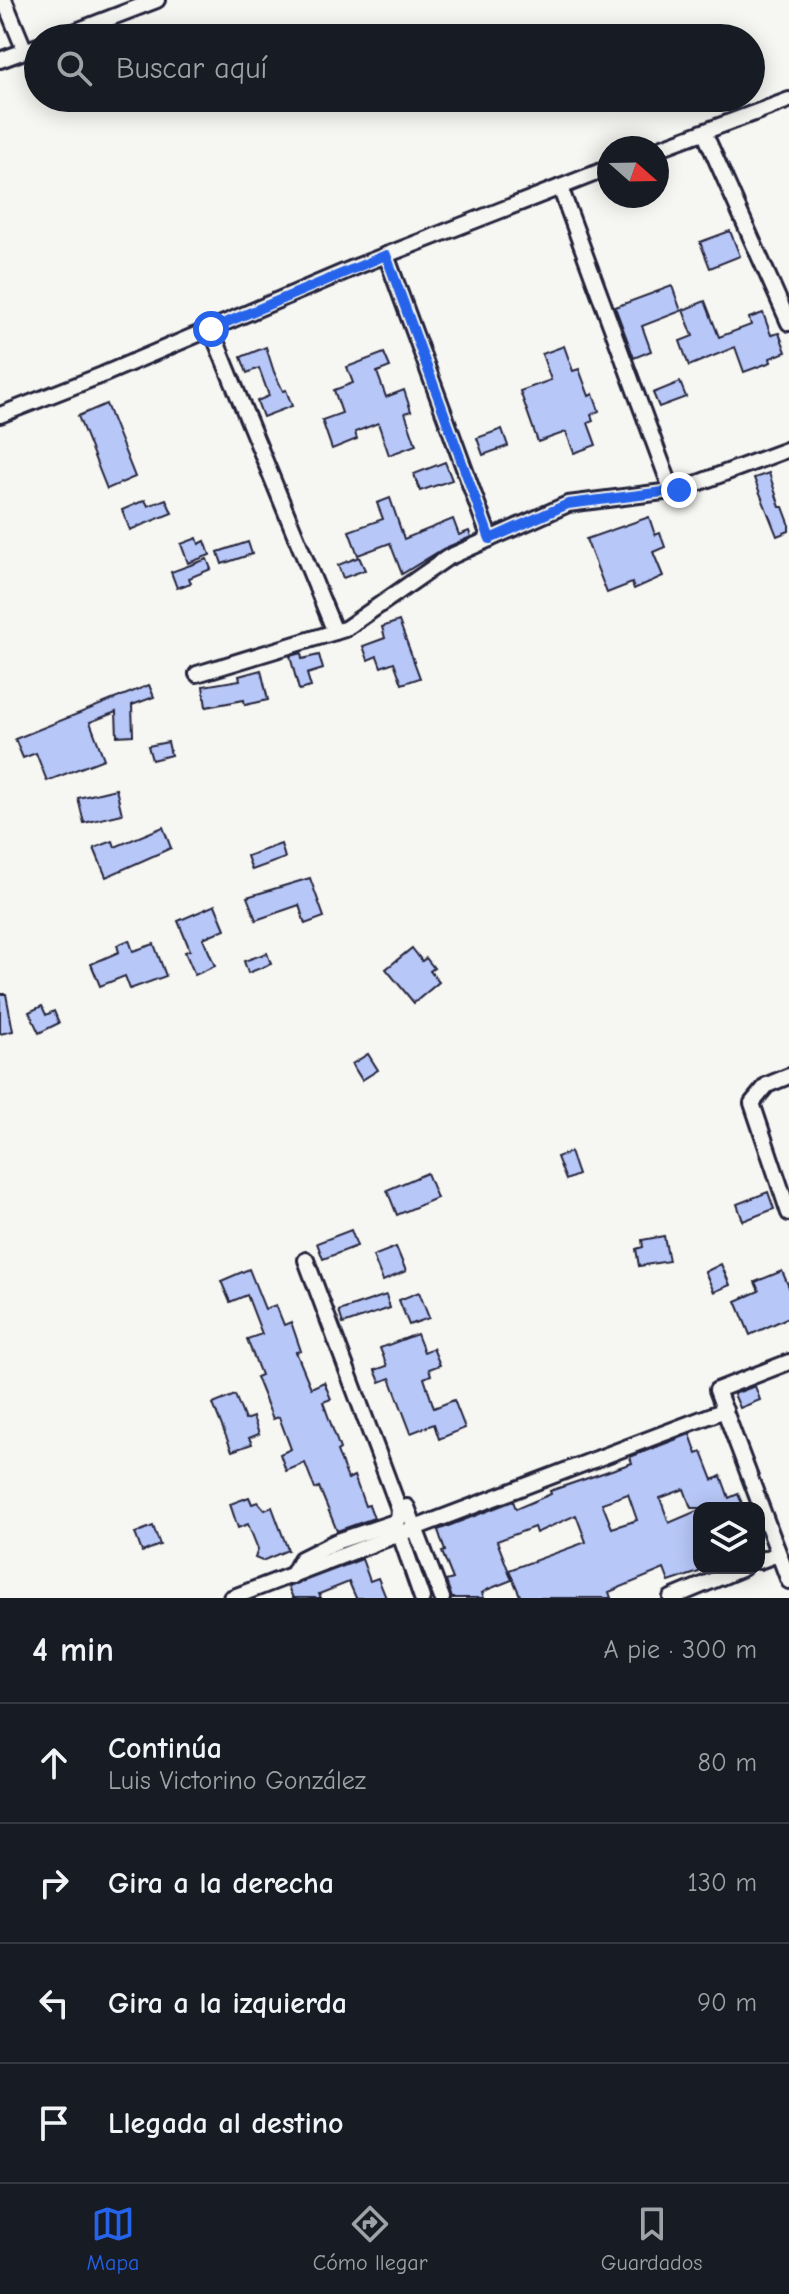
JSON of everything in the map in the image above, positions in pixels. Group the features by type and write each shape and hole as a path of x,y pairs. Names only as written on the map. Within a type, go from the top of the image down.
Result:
{"street":[{"path":"4,0 24,36"},
{"path":"94,24 157,0"},
{"path":"0,60 24,51"},
{"path":"765,109 789,100"},
{"path":"669,145 757,112"},
{"path":"704,132 789,323"},
{"path":"0,415 386,255 597,173"},
{"path":"560,187 672,491"},
{"path":"386,255 490,539"},
{"path":"211,329 335,632"},
{"path":"197,674 345,629 447,558 568,504 672,491 789,449"},
{"path":"789,1076 767,1085 752,1103 789,1213"},
{"path":"306,1260 400,1518 422,1598"},
{"path":"789,1362 717,1390 789,1581"},
{"path":"415,1528 725,1410"},
{"path":"400,1518 415,1528 442,1598"},
{"path":"400,1518 415,1528"},
{"path":"231,1598 292,1576 301,1559 335,1542 400,1518"},
{"path":"765,1559 778,1554"},
{"path":"671,1598 729,1574"}],"building":[{"path":"730,231 740,256 710,268 700,242"},
{"path":"672,286 681,311 642,326 651,351 634,358 615,307"},
{"path":"705,301 719,337 751,325 749,318 763,313 771,335 779,333 786,352 770,358 771,362 744,372 735,347 689,366 680,341 693,336 683,310"},
{"path":"564,346 573,371 579,369 589,396 593,394 599,411 591,414 593,421 588,423 596,445 574,453 566,432 538,442 520,391 551,380 542,354"},
{"path":"266,347 274,372 292,406 263,417 257,401 269,396 259,368 247,373 241,357"},
{"path":"384,353 390,367 377,372 386,397 404,390 411,411 405,413 416,445 389,455 378,423 355,432 357,439 332,449 322,420 342,413 334,390 353,383 347,367"},
{"path":"680,382 686,397 659,407 653,393"},
{"path":"106,404 135,477 107,489 78,416"},
{"path":"502,429 508,446 483,455 477,438"},
{"path":"445,462 452,480 420,491 414,474"},
{"path":"769,473 780,507 783,507 789,523 789,531 777,536 754,478"},
{"path":"390,498 404,539 453,519 459,535 469,531 471,537 443,549 402,574 390,543 358,555 349,531 383,519 377,503"},
{"path":"166,499 172,513 130,530 122,510 145,500 148,506"},
{"path":"649,517 655,535 660,533 665,547 653,552 663,576 634,589 632,583 607,593 586,539"},
{"path":"197,538 199,544 205,541 210,555 188,563 181,544"},
{"path":"248,542 252,554 222,564 218,552"},
{"path":"359,557 365,570 343,578 338,565"},
{"path":"207,559 211,569 189,578 191,583 177,588 171,572"},
{"path":"399,621 420,678 402,684 394,662 381,667 377,656 368,660 363,646 385,638 382,627"},
{"path":"301,653 302,659 319,655 323,669 307,674 311,687 299,690 290,656"},
{"path":"261,670 268,700 245,705 244,700 206,707 203,686 240,680 239,676"},
{"path":"149,685 154,697 132,705 133,735 117,736 116,712 90,722 104,759 47,781 36,753 23,758 15,739"},
{"path":"168,742 171,755 152,760 148,746"},
{"path":"116,789 122,814 84,823 78,798"},
{"path":"163,827 171,848 106,877 94,848 113,841 115,847"},
{"path":"281,844 285,858 252,870 247,856"},
{"path":"310,878 324,917 305,924 299,905 256,920 247,897"},
{"path":"215,905 225,929 203,938 215,966 195,975 185,952 190,950 178,921"},
{"path":"129,940 133,951 154,944 166,976 130,989 125,976 100,986 91,964 119,952 117,945"},
{"path":"412,948 422,961 426,958 434,968 430,971 439,982 414,1003 386,969"},
{"path":"267,953 271,964 248,973 244,961"},
{"path":"0,994 6,994 13,1031 0,1034"},
{"path":"42,1006 46,1015 54,1011 59,1023 39,1033 29,1012"},
{"path":"368,1054 378,1070 362,1080 352,1064"},
{"path":"570,1152 578,1175 566,1180 557,1157"},
{"path":"427,1173 437,1198 397,1215 387,1190"},
{"path":"768,1192 774,1209 743,1221 737,1204"},
{"path":"351,1230 357,1246 323,1259 317,1243"},
{"path":"664,1236 669,1261 639,1266 636,1249 643,1247 642,1240"},
{"path":"396,1247 406,1271 383,1281 373,1256"},
{"path":"721,1264 730,1285 714,1292 705,1272"},
{"path":"249,1269 265,1309 276,1305 284,1325 291,1322 301,1351 296,1352 311,1388 324,1382 331,1399 323,1402 340,1449 337,1451 348,1479 354,1476 365,1506 369,1505 374,1518 337,1531 319,1487 315,1489 305,1463 286,1471 280,1454 291,1449 279,1417 273,1419 256,1377 261,1375 247,1339 262,1334 247,1295 230,1302 221,1281"},
{"path":"782,1271 789,1287 789,1317 750,1335 736,1301 759,1291 755,1282"},
{"path":"419,1292 429,1318 409,1325 399,1300"},
{"path":"386,1295 390,1308 343,1324 339,1311"},
{"path":"417,1334 424,1352 433,1348 440,1365 429,1369 431,1375 424,1378 434,1408 454,1400 465,1428 439,1439 434,1424 411,1433 390,1378 380,1382 375,1370 387,1366 380,1348"},
{"path":"755,1386 760,1400 740,1408 734,1394"},
{"path":"235,1395 245,1420 253,1417 259,1434 249,1438 252,1444 232,1451 213,1404"},
{"path":"690,1434 697,1454 702,1452 713,1480 721,1476 729,1498 738,1494 741,1502 693,1502 693,1508 684,1489 660,1498 669,1523 693,1513 693,1574 669,1582 664,1569 609,1592 611,1598 521,1598 509,1570 586,1542 576,1515 536,1533 534,1527 497,1541 512,1580 482,1593 484,1598 452,1598 446,1581 453,1579 442,1552 445,1551 438,1530 513,1501 516,1509 551,1494 550,1491 632,1463 630,1457","holes":["628,1494 637,1520 612,1528 602,1503"]},
{"path":"249,1497 252,1504 258,1502 265,1510 272,1507 288,1550 262,1561 255,1558 258,1549 248,1524 238,1528 230,1504"},
{"path":"153,1526 160,1545 142,1552 135,1533"},
{"path":"362,1559 370,1581 378,1578 386,1598 356,1598 349,1582 319,1594 321,1598 293,1598 288,1587"}],"route":[{"path":"211,329 386,255 490,539 568,504 679,490"}]}
